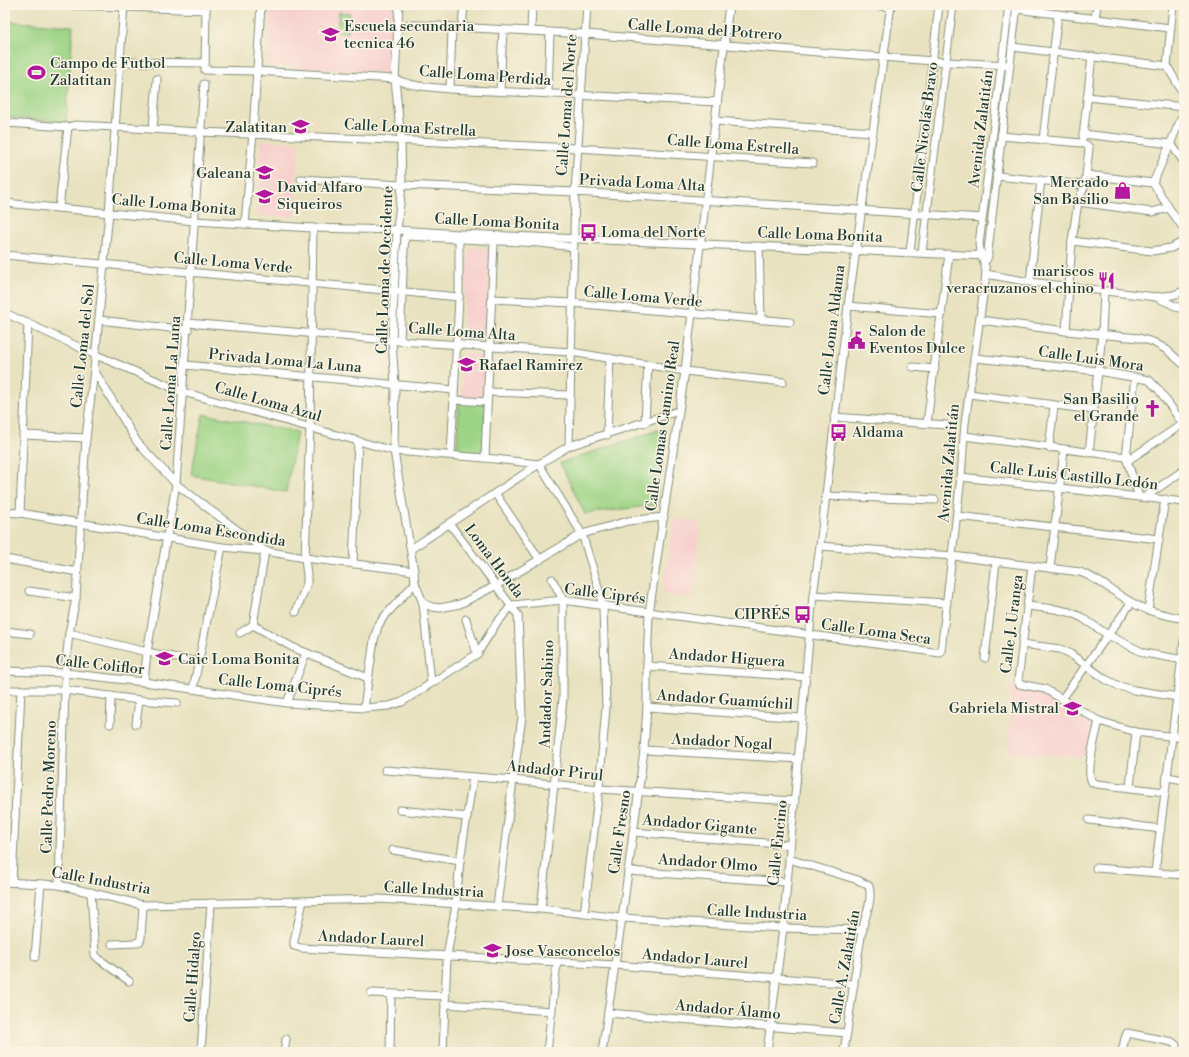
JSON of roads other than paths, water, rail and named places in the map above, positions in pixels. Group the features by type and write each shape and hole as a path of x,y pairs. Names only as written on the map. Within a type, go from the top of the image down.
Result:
{"street":[{"path":"72,5 206,7 204,66"},
{"path":"245,224 253,133 261,5"},
{"name":"Calle Loma de Occidente","path":"399,5 395,79 401,140 402,185 397,230 392,341 395,385 394,451 411,548 415,583 423,603 431,683"},
{"path":"462,27 464,5"},
{"path":"531,31 532,5"},
{"name":"Calle Loma del Norte","path":"569,446 571,303 575,192 580,95 587,5"},
{"name":"Calle Lomas Camino Real","path":"649,613 685,371 729,5"},
{"path":"871,5 891,6"},
{"name":"Calle Nicolás Bravo","path":"910,252 939,5"},
{"name":"Calle Nicolás Bravo","path":"922,252 953,5"},
{"name":"Avenida Zalatitán","path":"984,258 1001,136 1009,5"},
{"path":"1095,18 1097,5"},
{"path":"1173,5 1167,66 1184,95"},
{"name":"Calle Loma del Sol","path":"65,690 64,673 69,633 76,598 86,438 96,355 109,212 124,6"},
{"name":"Calle Loma Aldama","path":"808,636 848,306 891,6"},
{"path":"1016,7 1058,14 1170,28"},
{"name":"Avenida Zalatitán","path":"940,653 942,651 962,477 968,394 975,358 986,274 984,258 979,244 982,218 1006,64 1012,47 1016,7"},
{"path":"1043,140 1058,14"},
{"name":"Calle Loma del Potrero","path":"398,24 585,34 946,62 1006,64"},
{"path":"450,89 452,27"},
{"path":"500,91 503,29"},
{"path":"548,94 550,32"},
{"path":"1012,47 1167,66"},
{"path":"1066,331 1072,242 1078,202 1085,185 1087,174 1089,148 1085,144 1083,134 1092,56"},
{"name":"Calle Loma Perdida","path":"120,62 395,79 403,83 450,89 717,102"},
{"path":"153,129 157,79"},
{"name":"Calle Loma La Luna","path":"144,682 147,652 176,484 192,273 194,221 204,84"},
{"path":"1087,97 1184,108"},
{"path":"1153,184 1184,112"},
{"path":"715,121 873,132"},
{"name":"Calle Loma Estrella","path":"5,123 68,127 75,125 200,132 253,133 577,148 813,163"},
{"path":"60,208 68,127"},
{"path":"1083,134 1171,144 1184,162"},
{"path":"1001,136 1085,144"},
{"path":"1087,174 1153,184 1184,229"},
{"path":"996,176 1085,185"},
{"name":"Privada Loma Alta","path":"301,179 402,185 575,192 982,218"},
{"path":"1030,282 1042,180"},
{"path":"1078,202 1152,212 1169,208"},
{"name":"Calle Loma Bonita","path":"5,203 194,221 313,228 397,230 856,249 922,252 984,258"},
{"path":"296,612 307,576 305,558 310,427 313,228"},
{"path":"400,342 405,237 410,235 573,247"},
{"path":"451,455 459,239"},
{"path":"485,458 493,299 494,241"},
{"path":"1072,242 1152,251 1171,248 1184,241"},
{"path":"759,246 761,320"},
{"path":"927,423 950,254"},
{"name":"Calle Loma Verde","path":"5,255 458,297"},
{"path":"986,274 1030,282 1156,297 1173,295 1184,291"},
{"path":"1089,453 1102,334 1104,291"},
{"path":"1156,297 1184,310"},
{"name":"Calle Loma Verde","path":"493,299 571,303 790,322"},
{"path":"848,306 942,314"},
{"name":"Calle Loma Azul","path":"5,313 96,355 183,392 394,451 539,464"},
{"name":"Calle Loma Alta","path":"99,320 312,334 456,346 571,352 685,371"},
{"path":"980,320 1066,331 1139,338 1153,342 1167,350 1184,365"},
{"path":"20,513 28,323"},
{"path":"607,434 610,358"},
{"name":"Calle Luis Mora","path":"975,358 1098,372 1149,380 1159,390 1183,423"},
{"path":"645,422 648,364"},
{"name":"Privada Loma La Luna","path":"185,365 454,390"},
{"path":"913,367 935,370"},
{"path":"94,370 137,442 176,484 265,551 253,625 240,634"},
{"path":"685,371 783,382"},
{"path":"1135,377 1126,459 1142,497 1184,470"},
{"path":"488,392 570,395"},
{"path":"968,394 1094,410"},
{"path":"454,400 487,402"},
{"path":"1049,448 1054,406"},
{"path":"411,548 569,446 678,411"},
{"path":"834,418 946,425"},
{"path":"956,422 965,423"},
{"path":"964,436 1126,459 1183,423"},
{"path":"23,435 86,438"},
{"path":"353,564 358,441"},
{"path":"1050,568 1064,450"},
{"path":"539,464 582,534 603,606 606,708 599,790 584,914"},
{"name":"Calle Luis Castillo Ledón","path":"962,477 1184,502"},
{"path":"495,493 540,560"},
{"path":"826,496 935,500"},
{"path":"1148,610 1165,499"},
{"name":"Calle Loma Escondida","path":"5,512 20,513 222,547 265,551 305,558 414,572"},
{"path":"957,516 1159,539"},
{"path":"423,603 432,607 440,608 460,604 495,586 582,534 628,521 664,517"},
{"name":"Loma Honda","path":"449,523 495,586 512,605 518,615 522,717 513,780"},
{"path":"820,546 952,556 1080,572 1091,576 1131,603 1148,610 1184,619"},
{"path":"193,689 222,547"},
{"path":"5,559 78,572"},
{"path":"985,658 996,562"},
{"name":"Calle J. Uranga","path":"1032,566 1018,681 1019,684 1041,687 1062,699"},
{"path":"552,578 563,600"},
{"path":"364,708 374,640 378,626 383,618 415,583"},
{"path":"29,591 76,598"},
{"path":"813,595 947,604"},
{"name":"Calle Ciprés","path":"512,605 563,600 808,636"},
{"name":"Andador Sabino","path":"541,909 563,699 563,600"},
{"path":"1131,603 1062,699 1099,721 1136,732 1184,738"},
{"path":"431,683 478,654 496,624 512,605"},
{"path":"1027,606 1069,612 1081,617 1108,635 1144,653 1183,660"},
{"name":"Calle Fresno","path":"602,1052 622,918 632,832 644,750 647,707 649,613"},
{"path":"466,620 478,654"},
{"path":"253,625 292,648 368,678"},
{"path":"5,631 30,634"},
{"path":"69,633 147,652 198,662"},
{"name":"Calle Loma Seca","path":"808,636 936,654 940,653"},
{"name":"Calle Encino","path":"767,1052 783,928 799,759 808,636"},
{"path":"1155,872 1167,777 1181,698 1184,641"},
{"path":"1022,644 1060,649 1069,653 1086,666 1119,686 1181,698"},
{"path":"288,703 306,653"},
{"name":"Andador Higuera","path":"647,666 805,677"},
{"name":"Calle Coliflor","path":"5,670 64,673 193,689"},
{"name":"Calle Loma Ciprés","path":"193,689 288,703 364,708 389,706 402,702 431,683"},
{"path":"5,690 65,690 139,700 177,703"},
{"path":"8,882 21,690"},
{"name":"Calle Pedro Moreno","path":"59,884 65,690"},
{"path":"110,724 111,696"},
{"path":"136,724 139,700"},
{"name":"Andador Guamúchil","path":"647,707 802,718"},
{"path":"1099,721 1091,756 1089,778 1092,782 1097,784 1165,792"},
{"path":"1130,787 1136,732"},
{"name":"Andador Nogal","path":"644,750 799,759"},
{"name":"Andador Pirul","path":"385,770 513,780 599,790 795,801"},
{"path":"443,1052 448,956 456,904 466,817 473,777"},
{"path":"1167,777 1184,780"},
{"path":"497,906 513,780"},
{"path":"400,810 466,817"},
{"path":"1089,820 1161,829"},
{"name":"Andador Gigante","path":"632,832 790,845"},
{"path":"393,850 460,861"},
{"name":"Calle A. Zalatitán","path":"789,860 858,880 869,886 871,892 871,899 862,930 844,1052"},
{"path":"1096,868 1184,875"},
{"name":"Andador Olmo","path":"628,871 787,882"},
{"name":"Calle Industria","path":"8,882 59,884 143,905 379,899 541,909 622,918 783,928 862,930"},
{"path":"35,957 41,884"},
{"path":"91,892 95,954 99,959 129,980"},
{"name":"Andador Laurel","path":"303,901 294,941 294,946 301,948 615,965 854,984"},
{"name":"Calle Hidalgo","path":"201,1052 211,903"},
{"path":"112,944 136,943 140,941 142,938 143,905"},
{"path":"547,1052 557,962"},
{"path":"371,993 446,996"},
{"path":"390,1052 391,994"},
{"path":"445,1004 552,1011"},
{"name":"Andador Álamo","path":"608,1013 847,1033"},
{"path":"1122,1052 1124,1038 1127,1033 1172,1042 1176,1045 1177,1052"},
{"path":"284,1052 286,1039"}],"place":[{"name":"Escuela secundaria tecnica 46","path":"331,35"},
{"name":"Campo de Futbol Zalatitan","path":"37,72"},
{"name":"Zalatitan","path":"300,127"},
{"name":"Galeana","path":"264,173"},
{"name":"Mercado San Basilio","path":"1122,191"},
{"name":"David Alfaro Siqueiros","path":"264,196"},
{"name":"Loma del Norte","path":"588,232"},
{"name":"mariscos veracruzanos el chino","path":"1107,280"},
{"name":"Salon de Eventos Dulce","path":"856,340"},
{"name":"Rafael Ramirez","path":"466,365"},
{"name":"San Basilio el Grande","path":"1152,408"},
{"name":"Aldama","path":"839,432"},
{"name":"CIPRÉS","path":"803,614"},
{"name":"Caic Loma Bonita","path":"165,659"},
{"name":"Gabriela Mistral","path":"1072,708"},
{"name":"Jose Vasconcelos","path":"492,951"}]}
